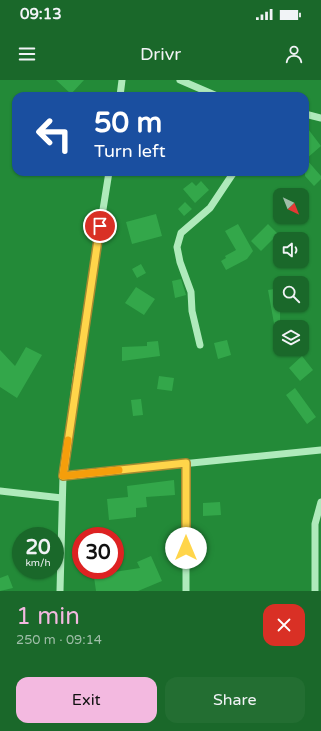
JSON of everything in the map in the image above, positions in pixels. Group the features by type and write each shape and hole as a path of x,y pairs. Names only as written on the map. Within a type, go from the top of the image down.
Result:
{"street":[{"path":"120,92 122,80"},
{"path":"180,80 208,92"},
{"path":"309,115 321,118"},
{"path":"60,591 63,476 77,372 108,176"},
{"path":"200,345 192,311 191,292 180,262 177,247 181,233 210,208 231,176"},
{"path":"63,476 321,450"},
{"path":"186,463 186,591"},
{"path":"0,491 62,498"},
{"path":"315,591 315,524 321,502"}],"building":[{"path":"56,80 84,80 73,92 69,92"},
{"path":"309,130 321,146 309,156"},
{"path":"309,162 321,176 321,179 314,186 305,176 309,176"},
{"path":"201,181 209,190 195,203 183,189 192,182 196,186"},
{"path":"185,202 192,209 184,216 178,209"},
{"path":"156,214 162,236 132,244 126,222"},
{"path":"238,224 253,251 247,259 226,270 221,261 226,258 225,256 236,250 225,231"},
{"path":"268,224 276,232 273,232 273,239 261,251 251,241"},
{"path":"141,264 146,273 137,278 132,269"},
{"path":"181,279 186,295 175,298 172,281"},
{"path":"136,287 155,299 144,315 125,303"},
{"path":"273,289 273,312 280,312 280,320 273,320 268,290"},
{"path":"227,340 231,355 218,359 214,343"},
{"path":"158,341 160,356 122,361 122,347 147,346 147,342"},
{"path":"26,347 42,355 17,398 0,387 0,350 15,366"},
{"path":"302,356 313,370 300,381 289,368"},
{"path":"159,376 174,378 172,391 157,389"},
{"path":"295,388 316,417 307,424 286,395"},
{"path":"141,399 143,415 133,416 131,400"},
{"path":"174,480 175,495 146,497 147,507 136,508 136,517 109,520 107,499 128,497 127,486"},
{"path":"220,502 221,515 203,516 203,503"},
{"path":"151,556 162,581 138,591 96,591 94,579 124,579 124,570 140,568 137,562"},
{"path":"8,575 13,588 0,591 0,578"}],"slow traffic":[{"path":"68,440 63,476 119,470"}],"route":[{"path":"100,226 77,372 63,476 186,463 186,548"}]}
